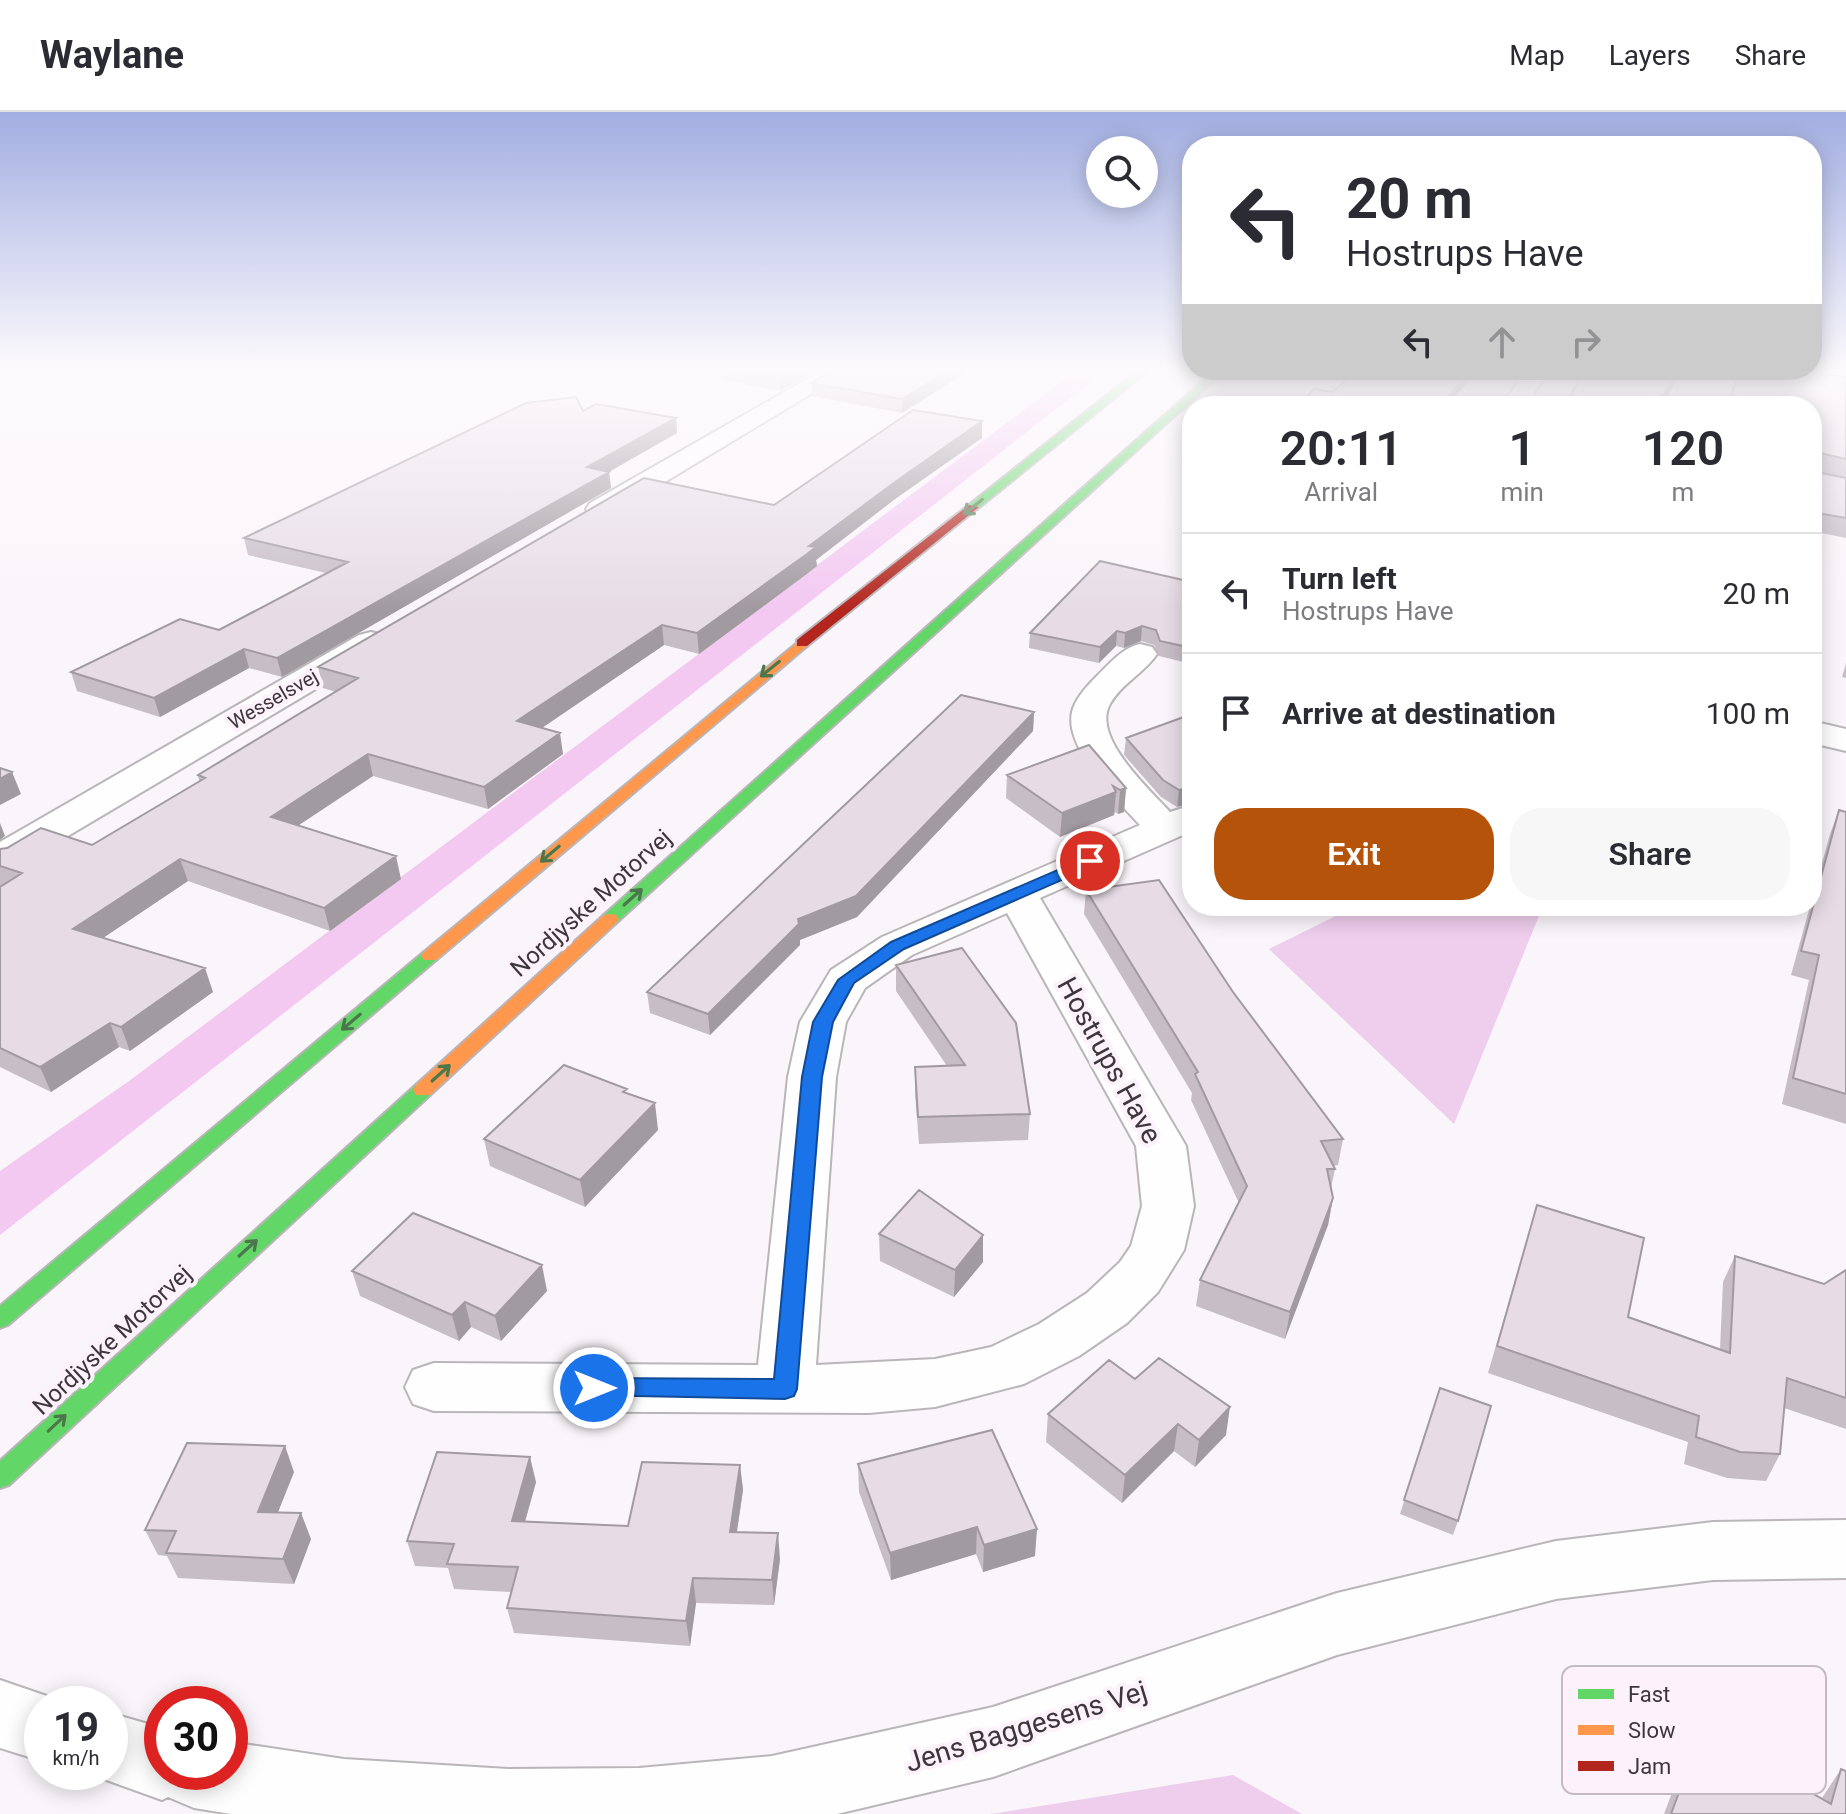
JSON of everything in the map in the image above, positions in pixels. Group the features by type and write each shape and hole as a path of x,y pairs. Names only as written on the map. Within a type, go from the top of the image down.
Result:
{"highway":[{"path":"0,1319 745,689 1044,450"},
{"name":"Nordjyske Motorvej","path":"0,1477 839,709 1130,450"}],"street":[{"path":"568,527 700,450"},
{"name":"Wesselsvej","path":"0,859 392,630"},
{"path":"785,1389 812,1077 823,1022 847,980 897,946 1178,823 1092,742 1086,722 1092,705 1140,654"},
{"path":"1822,734 1846,740"},
{"name":"Hostrups Have","path":"434,1387 785,1389 909,1386 1003,1368 1059,1340 1107,1308 1139,1277 1157,1250 1168,1206 1161,1146 1017,894"},
{"name":"Jens Baggesens Vej","path":"248,1781 344,1796 508,1806 639,1805 772,1793 993,1742 1337,1624 1556,1570 1713,1551 1846,1549"},
{"path":"0,1714 24,1721"}],"shaded area":[{"path":"970,450 1003,450 0,1235 0,1171 129,1081"},
{"path":"1336,916 1539,916 1454,1124 1269,949"},
{"path":"1233,1775 1302,1814 989,1814 998,1813"}],"building":[{"path":"427,450 617,450 587,467 609,472 277,658 244,649 154,698 71,672 180,619 219,630 348,562 244,538"},
{"path":"854,450 940,450 809,546 816,547 807,554 697,633 662,625 517,721 560,733 484,787 368,754 271,817 396,856 324,908 180,859 73,929 205,968 121,1027 110,1023 40,1067 0,1048 0,887 22,873 0,866 0,849 41,828 92,845 205,778 198,775 358,678 318,667 644,478 774,505"},
{"path":"1822,450 1846,450 1846,459 1822,453"},
{"path":"1822,473 1846,478 1846,518 1822,514"},
{"path":"1100,561 1182,580 1182,646 1160,641 1156,630 1142,626 1125,633 1117,631 1100,647 1030,633"},
{"path":"961,695 1034,712 856,896 798,919 799,924 708,1014 647,992"},
{"path":"1182,718 1182,789 1163,780 1126,738"},
{"path":"1089,745 1126,788 1120,790 1113,786 1116,792 1062,813 1007,775"},
{"path":"0,768 12,772 0,779"},
{"path":"1839,810 1846,812 1846,1094 1793,1078 1819,955 1801,951 1810,916 1822,916 1822,873"},
{"path":"1159,880 1233,992 1343,1139 1321,1141 1335,1169 1327,1169 1333,1198 1290,1312 1200,1280 1247,1186 1195,1074 1198,1072 1086,890"},
{"path":"962,948 1016,1023 1030,1114 918,1117 915,1067 965,1065 896,965"},
{"path":"564,1065 655,1103 580,1180 484,1139"},
{"path":"919,1190 983,1235 955,1270 879,1234"},
{"path":"1537,1205 1644,1238 1628,1317 1730,1353 1735,1256 1824,1284 1846,1270 1846,1398 1787,1378 1780,1454 1740,1452 1696,1437 1699,1416 1497,1346"},
{"path":"413,1213 542,1265 495,1316 465,1302 452,1315 352,1271"},
{"path":"1159,1358 1230,1407 1199,1440 1178,1424 1125,1475 1048,1414 1109,1360 1135,1379"},
{"path":"1440,1388 1491,1406 1458,1521 1404,1500"},
{"path":"992,1430 1037,1529 984,1545 977,1527 890,1553 858,1464"},
{"path":"187,1443 285,1446 258,1512 301,1513 283,1559 166,1553 176,1531 145,1530"},
{"path":"437,1452 530,1457 512,1521 628,1526 642,1462 740,1465 730,1532 778,1533 772,1580 693,1578 686,1621 507,1608 518,1567 447,1564 454,1544 407,1541"},
{"path":"1841,1769 1846,1771 1846,1814 1671,1814 1678,1794 1814,1794 1831,1804"}],"traffic: fast":[{"path":"973,507 1044,450"},
{"path":"610,919 1131,450"},
{"path":"0,1319 430,956"},
{"path":"0,1477 423,1090"}],"traffic: slow":[{"path":"430,956 802,643"},
{"path":"423,1090 610,919"}],"traffic: jam":[{"path":"802,643 973,507"}],"route":[{"path":"594,1388 785,1389 812,1077 823,1022 847,980 897,946 1090,861"}]}
